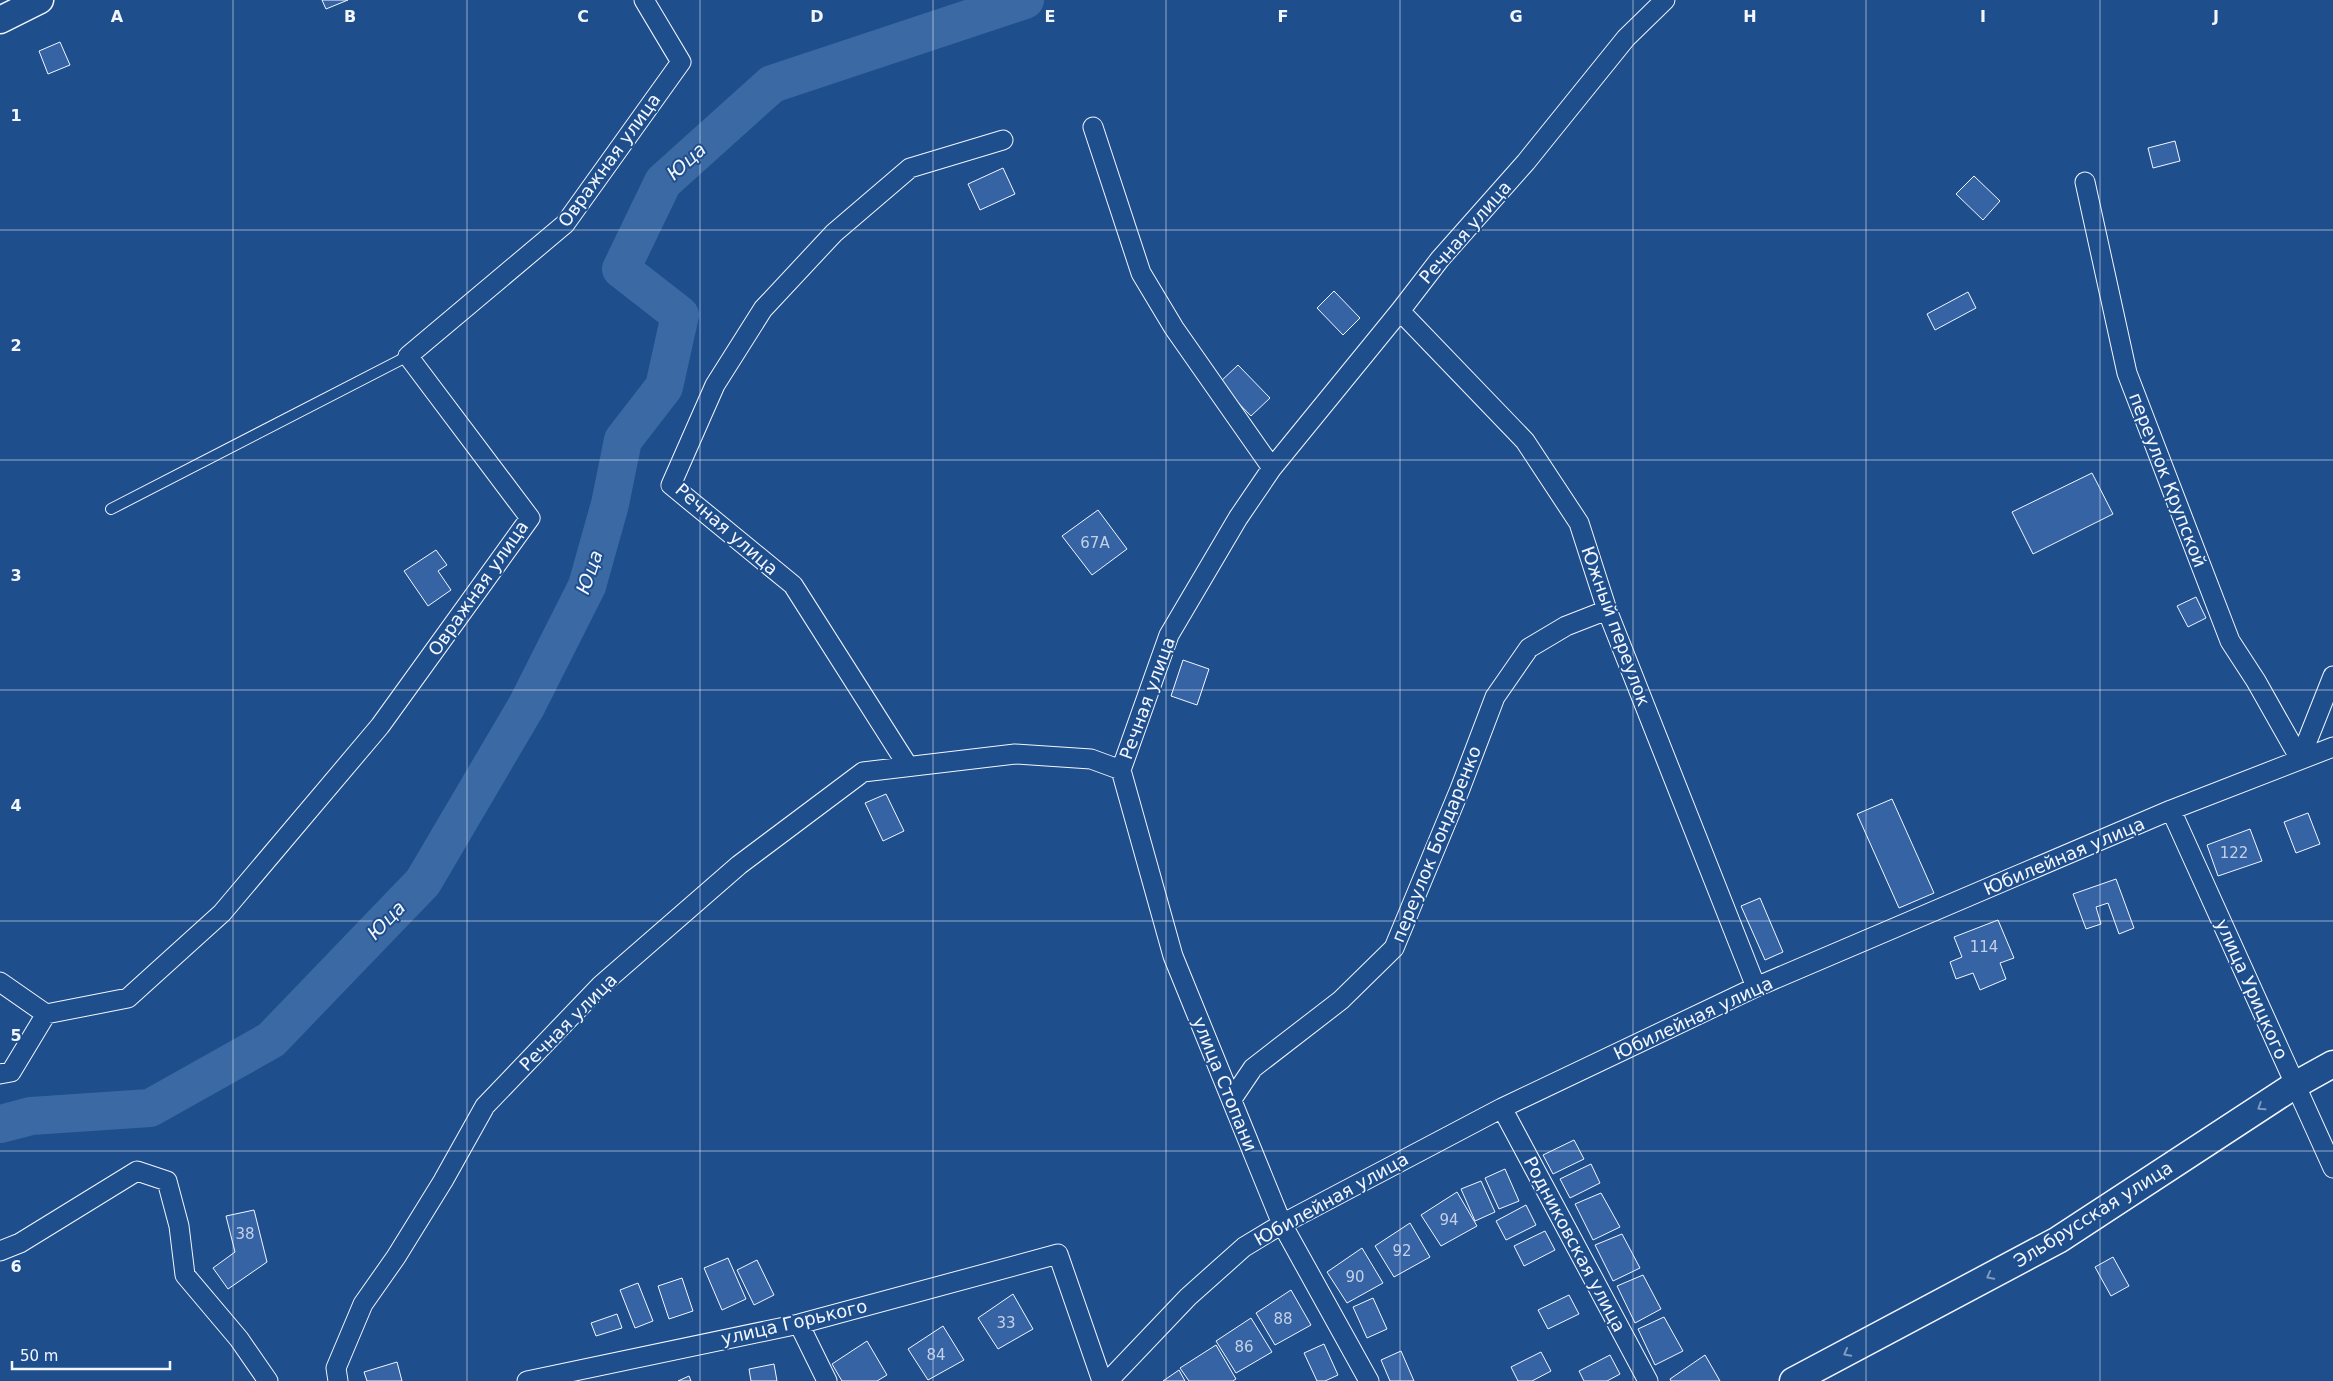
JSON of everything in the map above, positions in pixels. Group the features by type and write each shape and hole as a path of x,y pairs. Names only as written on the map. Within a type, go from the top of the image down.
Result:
{"street":[{"path":"0,20 40,0"},
{"name":"Овражная улица","path":"46,1014 128,998 222,914 380,726 530,518 408,356 565,224 681,62 644,0"},
{"name":"Речная улица","path":"338,1381 336,1368 363,1304 396,1257 443,1181 485,1106 600,986 739,864 863,772 1015,754 1091,759 1121,770 1169,635 1238,518 1272,468 1440,259 1526,162 1626,38 1664,0"},
{"path":"1093,127 1141,273 1174,328 1272,468"},
{"name":"Речная улица","path":"908,766 793,585 671,485 715,385 763,309 834,233 910,168 1003,140"},
{"name":"переулок Крупской","path":"2085,182 2127,372 2230,641 2256,681 2300,759"},
{"name":"Южный переулок","path":"1400,311 1525,441 1579,523 1607,610 1756,988"},
{"name":"переулок Бондаренко","path":"1232,1099 1253,1068 1341,1000 1394,948 1460,789 1495,697 1528,648 1566,626 1607,610"},
{"path":"2300,759 2333,676"},
{"name":"Юбилейная улица","path":"1108,1381 1188,1297 1244,1247 1282,1224 1502,1108 1756,988 2171,810 2333,747"},
{"name":"улица Стопани","path":"1121,770 1173,956 1282,1224 1369,1381"},
{"name":"улица Урицкого","path":"2171,810 2333,1168"},
{"path":"0,982 46,1014 11,1072 0,1074"},
{"name":"Эльбрусская улица","path":"1793,1381 2058,1240 2295,1085 2333,1064"},
{"name":"Родниковская улица","path":"1502,1108 1648,1381"},
{"path":"0,1250 20,1242 137,1171 167,1181 179,1226 185,1275 239,1339 268,1381"},
{"name":"улица Горького","path":"527,1381 559,1377 799,1324 1058,1254 1102,1381"},
{"path":"799,1324 827,1381"}],"lane":[{"path":"111,509 408,356"}],"building":[{"path":"322,0 348,0 326,9"},
{"path":"60,42 70,65 48,74 39,51"},
{"path":"2175,141 2180,161 2153,168 2148,148"},
{"path":"1003,168 1015,194 980,210 968,184"},
{"path":"1974,176 2000,201 1983,220 1956,194"},
{"path":"1334,291 1360,318 1343,335 1317,308"},
{"path":"1968,292 1976,308 1935,330 1927,314"},
{"path":"1238,365 1270,398 1251,416 1219,383"},
{"path":"2092,473 2113,514 2033,554 2012,512"},
{"path":"1098,510 1127,549 1092,575 1062,536"},
{"path":"436,550 447,565 438,571 451,590 428,606 404,571"},
{"path":"2196,597 2206,618 2188,627 2177,606"},
{"path":"1183,660 1209,669 1197,705 1171,696"},
{"path":"886,794 904,831 883,841 865,803"},
{"path":"1892,799 1934,893 1899,908 1857,814"},
{"path":"2308,813 2320,844 2296,853 2284,822"},
{"path":"2250,829 2262,861 2218,876 2207,845"},
{"path":"2116,879 2134,928 2119,934 2108,903 2096,907 2101,924 2086,929 2073,894"},
{"path":"1760,898 1783,952 1765,960 1741,906"},
{"path":"1998,920 2014,958 2000,963 2006,979 1980,990 1973,973 1956,979 1950,962 1962,957 1954,937"},
{"path":"1574,1140 1584,1159 1553,1174 1543,1155"},
{"path":"1591,1164 1600,1183 1570,1198 1560,1179"},
{"path":"1505,1169 1519,1201 1499,1209 1485,1178"},
{"path":"1481,1181 1495,1212 1475,1221 1461,1189"},
{"path":"1457,1192 1477,1226 1441,1246 1421,1215"},
{"path":"1601,1193 1620,1227 1593,1240 1575,1204"},
{"path":"1526,1205 1536,1225 1506,1240 1496,1221"},
{"path":"254,1210 267,1262 228,1289 213,1268 235,1252 226,1216"},
{"path":"1410,1223 1430,1257 1394,1277 1375,1246"},
{"path":"1545,1231 1555,1250 1524,1266 1514,1246"},
{"path":"1622,1234 1640,1268 1613,1281 1595,1245"},
{"path":"1362,1248 1383,1283 1347,1303 1327,1272"},
{"path":"2113,1257 2129,1286 2111,1296 2095,1267"},
{"path":"728,1258 746,1299 722,1310 704,1268"},
{"path":"757,1260 774,1295 754,1305 737,1270"},
{"path":"1643,1275 1661,1309 1635,1323 1617,1286"},
{"path":"682,1278 693,1311 669,1319 658,1286"},
{"path":"638,1283 653,1321 635,1328 620,1290"},
{"path":"1291,1290 1311,1325 1275,1345 1256,1313"},
{"path":"1013,1294 1033,1329 998,1349 978,1318"},
{"path":"1569,1295 1579,1314 1548,1329 1538,1310"},
{"path":"1373,1298 1387,1329 1367,1338 1353,1307"},
{"path":"617,1314 622,1328 596,1336 591,1323"},
{"path":"1664,1317 1683,1351 1655,1365 1638,1329"},
{"path":"1251,1318 1272,1352 1236,1373 1216,1341"},
{"path":"943,1326 964,1360 928,1380 908,1349"},
{"path":"867,1341 887,1375 877,1381 842,1381 832,1364"},
{"path":"1324,1344 1338,1375 1325,1381 1317,1381 1304,1353"},
{"path":"1216,1345 1236,1379 1233,1381 1189,1381 1180,1368"},
{"path":"1401,1351 1414,1381 1390,1381 1381,1360"},
{"path":"1541,1352 1551,1371 1532,1381 1518,1381 1511,1367"},
{"path":"1610,1355 1620,1374 1607,1381 1584,1381 1579,1371"},
{"path":"1705,1355 1720,1381 1671,1381 1670,1379"},
{"path":"397,1362 402,1381 367,1381 364,1372"},
{"path":"774,1364 777,1381 751,1381 749,1369"},
{"path":"1179,1370 1185,1381 1163,1381"},
{"path":"689,1376 691,1381 678,1381"}],"waterway":[{"name":"Юца","path":"0,1124 31,1116 150,1108 271,1040 423,882 527,705 587,586 610,504 623,440 664,387 680,315 621,269 663,182 772,84 1025,0"}]}
